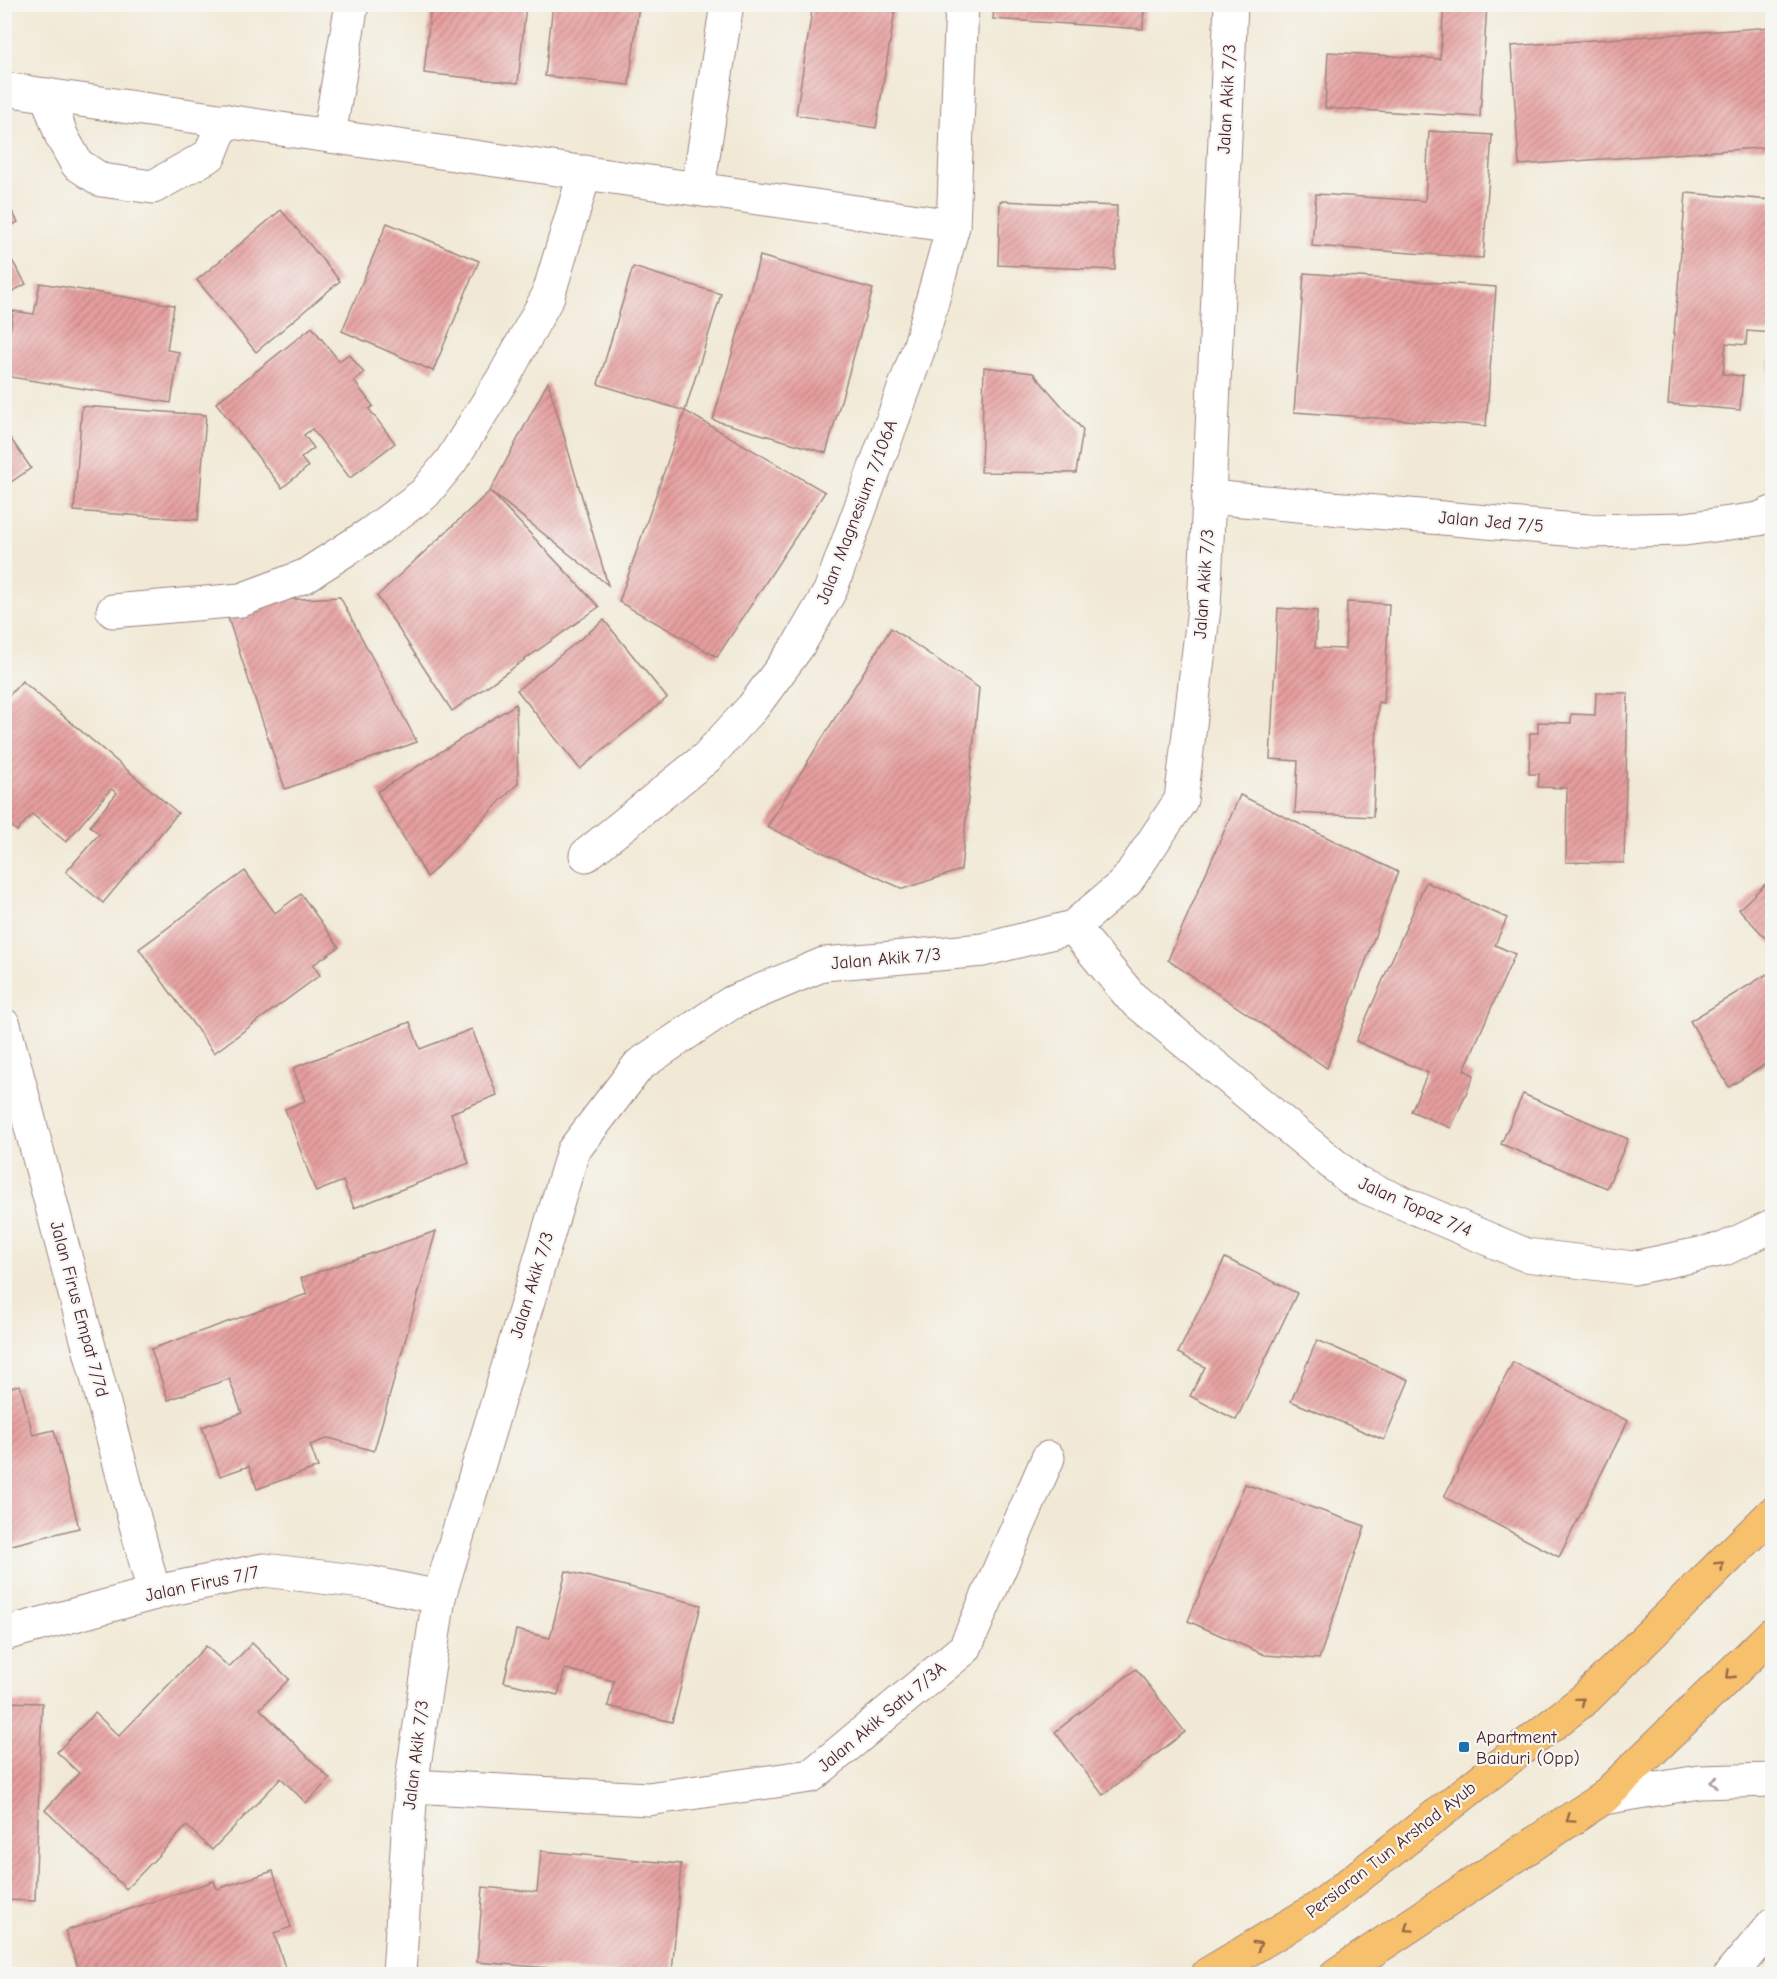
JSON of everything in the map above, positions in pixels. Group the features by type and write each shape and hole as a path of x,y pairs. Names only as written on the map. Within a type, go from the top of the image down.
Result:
{"main road":[{"name":"Persiaran Tun Arshad Ayub","path":"1208,1974 1317,1909 1586,1698 1773,1514"},
{"path":"1337,1974 1603,1798 1773,1634"}],"street":[{"path":"329,135 352,4"},
{"path":"698,188 727,4"},
{"name":"Jalan Magnesium 7/106A","path":"586,855 706,758 753,707 798,646 830,591 920,345 953,226 962,4"},
{"name":"Jalan Akik 7/3","path":"399,1974 411,1786 438,1597 573,1151 639,1065 731,1003 824,964 983,951 1073,927 1126,882 1180,800 1204,608 1231,4"},
{"path":"4,89 953,226"},
{"path":"47,95 62,137 77,164 101,180 153,187 210,155 225,120"},
{"path":"113,611 242,600 304,576 370,534 423,494 451,461 505,375 548,296 585,172"},
{"name":"Jalan Jed 7/5","path":"1209,497 1587,531 1685,530 1759,519 1773,513"},
{"name":"Jalan Topaz 7/4","path":"1073,927 1131,998 1347,1176 1366,1187 1526,1255 1633,1268 1724,1249 1773,1226"},
{"name":"Jalan Firus Empat 7/7d","path":"4,1025 154,1593"},
{"name":"Jalan Akik Satu 7/3A","path":"411,1786 648,1799 811,1776 965,1648 1048,1458"},
{"name":"Jalan Firus 7/7","path":"4,1634 154,1593 264,1570 371,1584 438,1597"},
{"path":"1603,1798 1699,1782 1773,1780"},
{"path":"1731,1974 1773,1925"}],"building":[{"path":"431,4 526,4 518,83 424,73"},
{"path":"553,4 639,4 629,85 545,76"},
{"path":"813,4 896,4 876,128 796,115"},
{"path":"994,4 1144,4 1143,29 993,19"},
{"path":"1444,4 1487,4 1480,117 1325,108 1328,52 1440,59"},
{"path":"1772,27 1772,147 1519,165 1511,46"},
{"path":"1429,131 1492,135 1483,258 1312,246 1316,194 1425,201"},
{"path":"1686,193 1772,200 1772,333 1747,331 1746,345 1726,343 1723,374 1743,376 1740,410 1668,404"},
{"path":"4,198 18,222 4,230"},
{"path":"1000,201 1117,206 1115,270 998,265"},
{"path":"281,210 340,281 256,352 197,280"},
{"path":"387,223 479,261 433,371 342,331"},
{"path":"4,247 26,284 4,296"},
{"path":"760,256 873,289 826,453 713,420"},
{"path":"633,267 721,294 685,411 598,384"},
{"path":"1304,273 1496,287 1486,426 1294,412"},
{"path":"40,283 174,305 167,350 179,352 171,403 4,376 13,311 34,314"},
{"path":"312,327 339,361 349,354 364,373 354,381 373,406 369,409 395,443 350,478 312,429 304,435 314,448 301,458 308,467 282,488 216,403"},
{"path":"1772,351 1772,385 1768,384"},
{"path":"984,367 1033,373 1083,430 1076,473 981,472"},
{"path":"548,382 608,585 490,491"},
{"path":"82,406 206,415 198,520 74,511"},
{"path":"685,411 825,492 717,657 619,602"},
{"path":"4,429 31,468 4,487"},
{"path":"490,491 599,607 452,711 377,596"},
{"path":"340,597 417,742 285,789 223,603"},
{"path":"1347,602 1389,604 1384,703 1378,702 1373,817 1295,813 1298,761 1270,759 1278,608 1317,611 1315,648 1345,649"},
{"path":"604,620 667,698 580,769 517,690"},
{"path":"891,628 979,688 961,870 903,889 767,827"},
{"path":"22,681 178,813 103,903 66,872 99,834 90,826 117,793 111,789 66,842 32,814 17,831 4,820 4,696 7,698"},
{"path":"1596,693 1628,693 1624,863 1566,862 1567,788 1538,787 1539,774 1529,774 1530,733 1538,733 1538,722 1571,723 1571,714 1595,715"},
{"path":"516,704 518,783 427,877 377,792"},
{"path":"1240,795 1398,872 1327,1068 1168,960"},
{"path":"245,871 275,913 301,894 339,947 313,965 320,975 214,1053 139,949"},
{"path":"1772,878 1772,945 1739,909"},
{"path":"1426,882 1507,918 1495,945 1515,954 1464,1070 1474,1075 1451,1128 1411,1111 1428,1073 1356,1041"},
{"path":"1767,974 1772,984 1772,1060 1729,1087 1690,1021"},
{"path":"410,1022 420,1049 472,1029 497,1095 451,1113 469,1163 354,1208 343,1181 316,1192 285,1109 305,1101 293,1068"},
{"path":"1523,1094 1628,1139 1607,1188 1501,1144"},
{"path":"436,1231 374,1451 329,1438 310,1445 318,1467 257,1489 249,1466 220,1476 202,1427 242,1413 229,1379 168,1400 151,1349 307,1294 301,1278"},
{"path":"1225,1258 1297,1293 1236,1420 1190,1396 1205,1367 1178,1353"},
{"path":"1317,1340 1409,1380 1384,1440 1291,1401"},
{"path":"1513,1362 1628,1421 1559,1557 1444,1497"},
{"path":"20,1385 33,1435 54,1430 79,1528 4,1547 4,1389"},
{"path":"1245,1484 1365,1526 1319,1659 1265,1655 1188,1621"},
{"path":"566,1571 701,1605 672,1722 608,1706 614,1681 565,1669 558,1695 504,1682 516,1630 550,1638"},
{"path":"252,1643 289,1679 260,1709 330,1779 306,1803 281,1778 212,1850 187,1826 126,1889 45,1810 79,1773 57,1752 95,1713 119,1736 206,1646 229,1667"},
{"path":"1136,1669 1185,1732 1103,1795 1055,1732"},
{"path":"4,1702 42,1703 35,1901 4,1900"},
{"path":"541,1851 681,1864 672,1974 622,1974 477,1962 483,1887 537,1892"},
{"path":"273,1871 291,1927 274,1933 287,1974 80,1974 65,1931 214,1881 217,1889"}],"place":[{"name":"Apartment Baiduri (Opp)","path":"1464,1747"}]}
